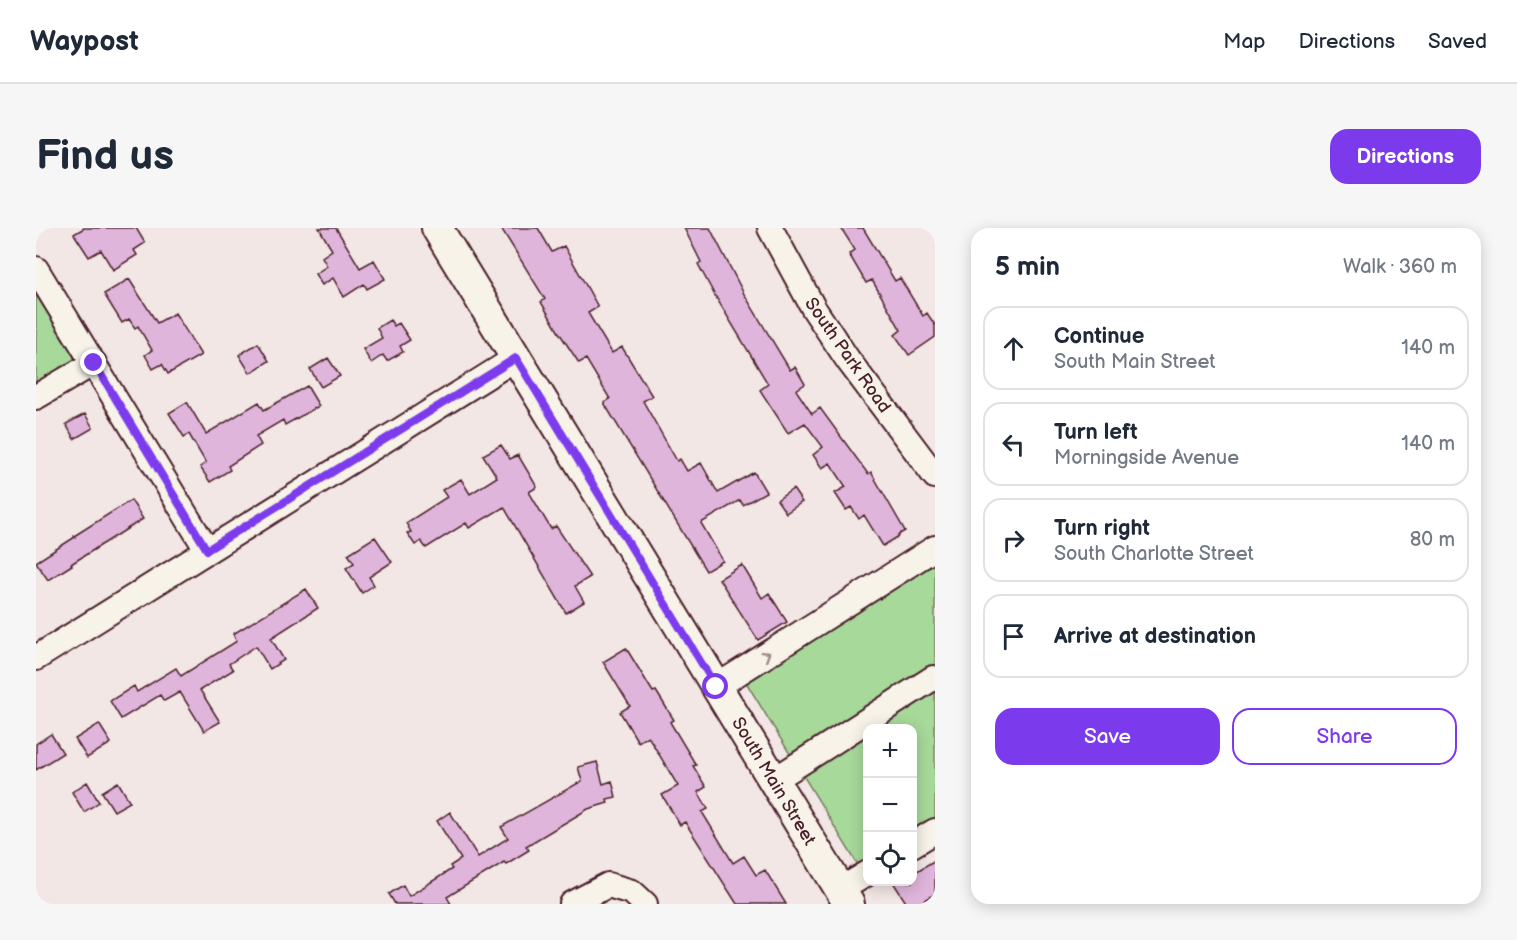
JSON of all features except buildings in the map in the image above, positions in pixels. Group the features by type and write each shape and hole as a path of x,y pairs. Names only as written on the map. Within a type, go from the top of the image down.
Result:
{"main road":[{"name":"South Main Street","path":"437,228 845,897"}],"street":[{"name":"South Park Road","path":"770,228 814,309 848,360 934,471"},
{"path":"36,268 207,550"},
{"path":"36,658 516,358"},
{"path":"36,397 94,363"},
{"path":"716,687 935,548"},
{"path":"774,780 933,678"},
{"path":"917,842 935,831"},
{"path":"845,897 863,877"},
{"path":"572,904 608,885 632,892 645,904"}],"green space":[{"path":"36,290 73,352 74,358 73,365 36,389"},
{"path":"935,559 935,820 917,831 917,724 863,724 863,862 858,865 744,679"}],"route":[{"path":"94,363 207,550 516,358 716,687"}]}
